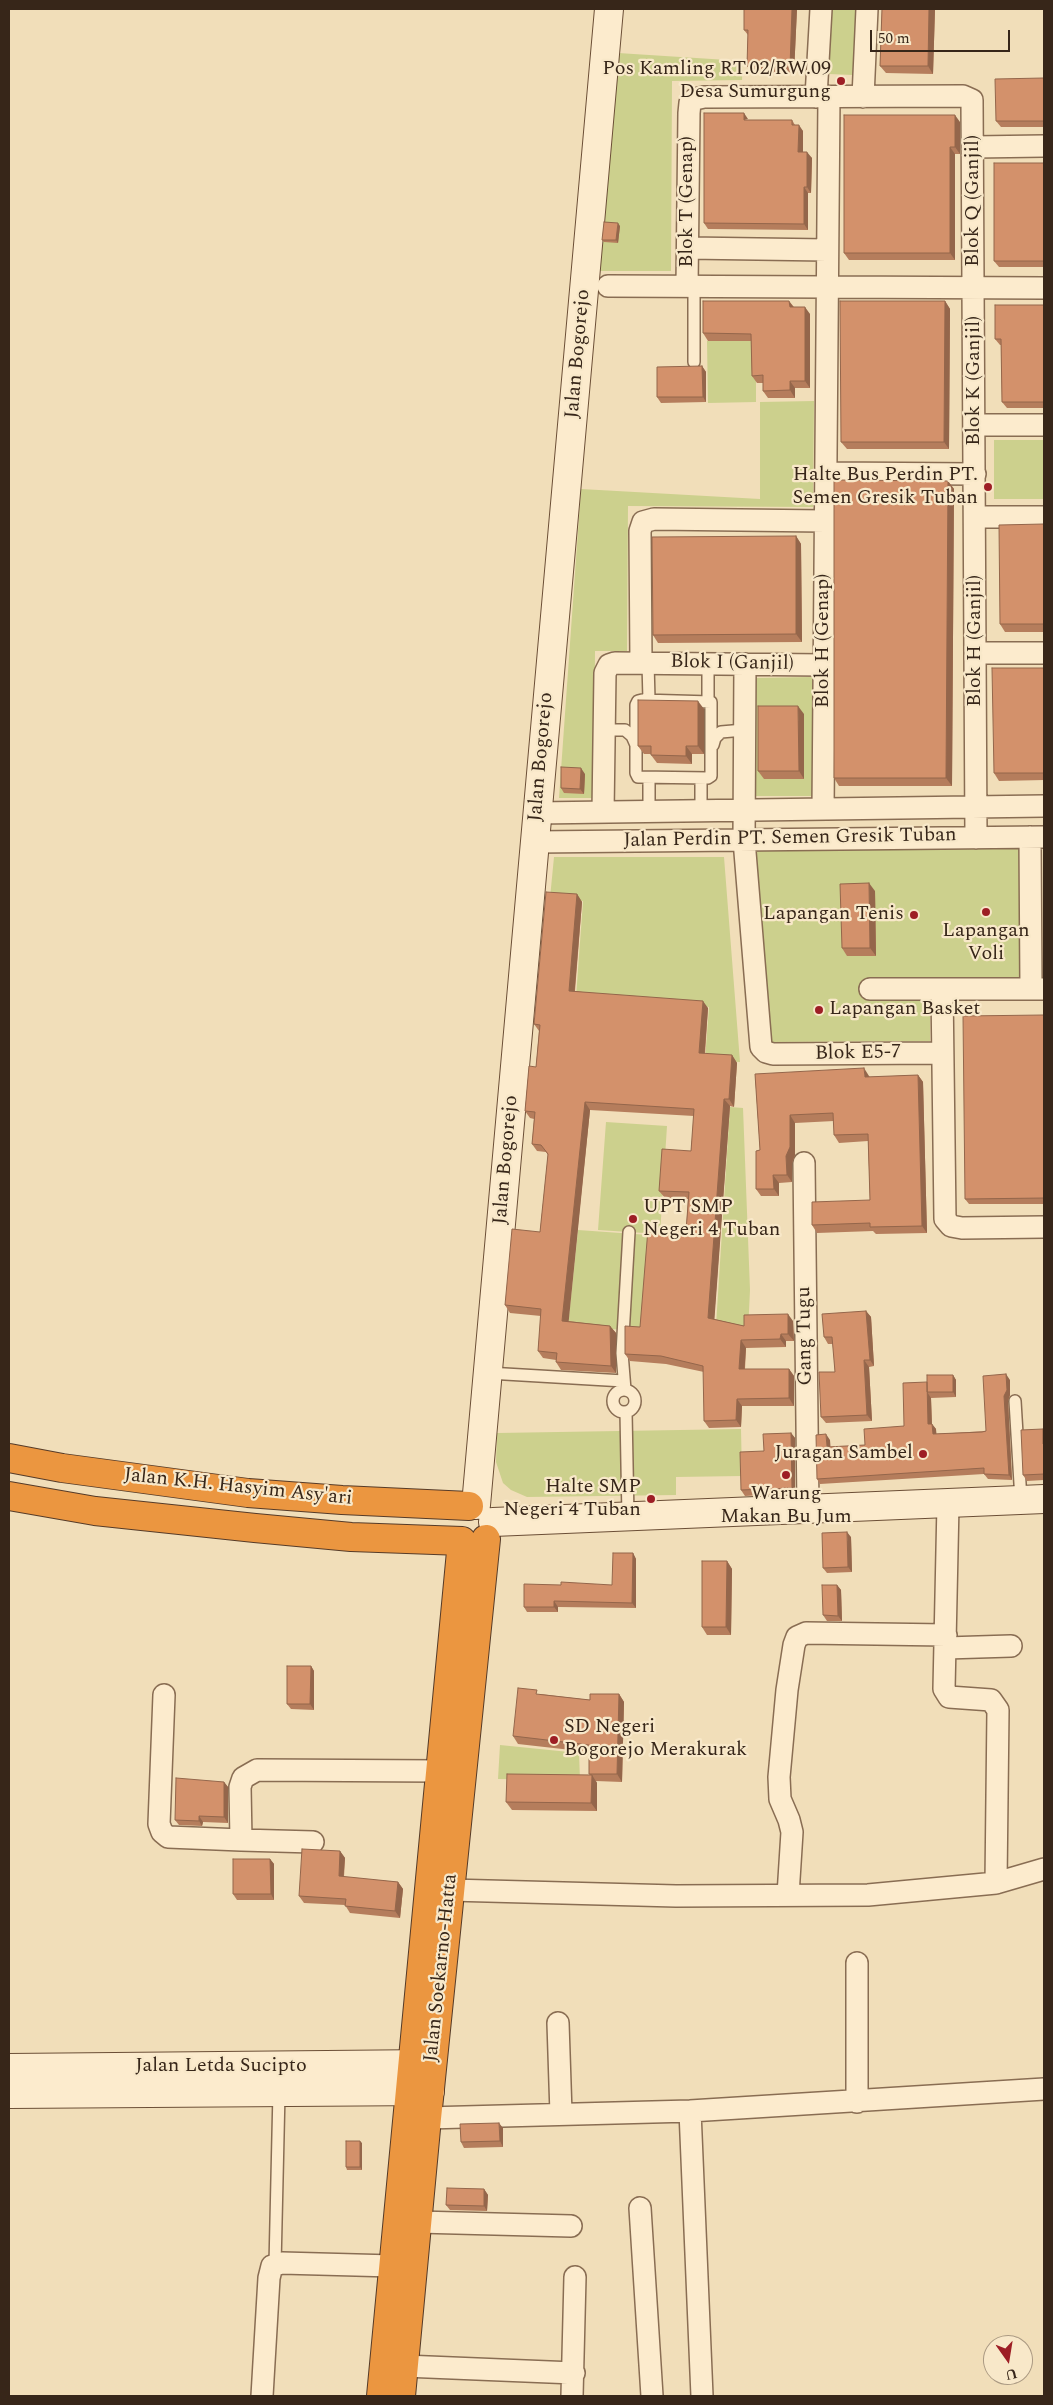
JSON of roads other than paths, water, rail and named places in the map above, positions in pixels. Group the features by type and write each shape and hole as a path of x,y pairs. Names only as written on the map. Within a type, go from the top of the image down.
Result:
{"highway":[{"name":"Jalan K.H. Hasyim Asy'ari","path":"9,1458 62,1468 248,1493 342,1500 477,1523"},
{"name":"Jalan K.H. Hasyim Asy'ari","path":"9,1496 95,1511 366,1538 477,1523"},
{"name":"Jalan Soekarno-Hatta","path":"401,2396 427,2118 421,2078 449,1757 477,1523"},
{"name":"Jalan Soekarno-Hatta","path":"381,2396 393,2266 450,1890 449,1757"}],"street":[{"name":"Jalan Bogorejo","path":"477,1523 488,1373 609,9"},
{"name":"Blok H (Genap)","path":"821,9 827,250 823,809"},
{"path":"822,97 863,96 867,9"},
{"name":"Blok Q (Ganjil)","path":"863,96 968,96 974,104 974,287"},
{"name":"Blok T (Genap)","path":"691,286 688,248 690,103 698,98 822,97"},
{"path":"974,147 1044,146"},
{"path":"688,248 827,250"},
{"path":"608,286 1044,288"},
{"name":"Blok K (Ganjil)","path":"974,287 975,474"},
{"path":"975,425 1044,425"},
{"path":"826,472 975,474"},
{"name":"Blok H (Ganjil)","path":"975,474 976,838"},
{"path":"975,517 1044,517"},
{"path":"644,663 640,527 644,522 654,519 825,521"},
{"path":"976,653 1044,653"},
{"name":"Blok I (Ganjil)","path":"604,730 606,667 615,663 824,665"},
{"path":"744,840 745,664"},
{"path":"603,812 604,730"},
{"name":"Jalan Perdin PT. Semen Gresik Tuban","path":"537,813 1044,806"},
{"name":"Jalan Perdin PT. Semen Gresik Tuban","path":"535,842 1037,837"},
{"path":"870,989 1038,989 1037,837"},
{"name":"Blok E5-7","path":"744,840 760,1041 764,1050 773,1054 942,1053"},
{"path":"942,989 944,1211 948,1223 957,1228 1044,1227"},
{"name":"Gang Tugu","path":"804,1163 808,1510"},
{"path":"477,1523 1033,1500"},
{"path":"948,1504 944,1689 949,1697 991,1700 998,1710 996,1883"},
{"path":"788,1895 792,1832 780,1799 779,1777 787,1690 797,1637 806,1633 1011,1646"},
{"path":"164,1695 159,1824 162,1832 171,1838 313,1842"},
{"path":"240,1840 240,1786 244,1778 251,1772 263,1768 449,1757"},
{"path":"450,1890 676,1896 868,1895 996,1883 1044,1869"},
{"path":"857,1963 857,2102"},
{"path":"558,2023 561,2114"},
{"name":"Jalan Letda Sucipto","path":"9,2068 421,2078"},
{"name":"Jalan Letda Sucipto","path":"9,2094 279,2092 421,2078"},
{"path":"427,2118 690,2111 1044,2089"},
{"path":"690,2111 702,2396"},
{"path":"640,2208 652,2396"},
{"path":"418,2222 571,2226"},
{"path":"262,2396 269,2278 270,2269 274,2265 287,2263 393,2266"},
{"path":"572,2396 575,2277"},
{"path":"404,2366 574,2374"}],"lane":[{"path":"691,286 694,362"},
{"path":"644,663 649,700"},
{"path":"708,664 708,700 712,704 712,775 708,778 639,778 636,774 636,704 640,700 708,700"},
{"path":"604,730 625,730 632,736 636,747"},
{"path":"713,746 715,738 721,732 744,730"},
{"path":"649,778 649,811"},
{"path":"701,778 701,811"},
{"path":"625,1386 622,1353 630,1232"},
{"path":"488,1373 625,1386 632,1392 636,1400 632,1408 626,1412 617,1410 613,1402 617,1393 625,1386"},
{"path":"1015,1401 1033,1500"},
{"path":"626,1412 628,1517"},
{"path":"274,2265 279,2092"}],"place":[{"name":"Pos Kamling RT.02/RW.09 Desa Sumurgung","path":"841,81"},
{"name":"Halte Bus Perdin PT. Semen Gresik Tuban","path":"988,487"},
{"name":"Lapangan Voli","path":"986,912"},
{"name":"Lapangan Tenis","path":"914,915"},
{"name":"Lapangan Basket","path":"819,1010"},
{"name":"UPT SMP Negeri 4 Tuban","path":"633,1219"},
{"name":"Juragan Sambel","path":"923,1454"},
{"name":"Warung Makan Bu Jum","path":"786,1475"},
{"name":"Halte SMP Negeri 4 Tuban","path":"651,1499"},
{"name":"SD Negeri Bogorejo Merakurak","path":"554,1740"}]}
